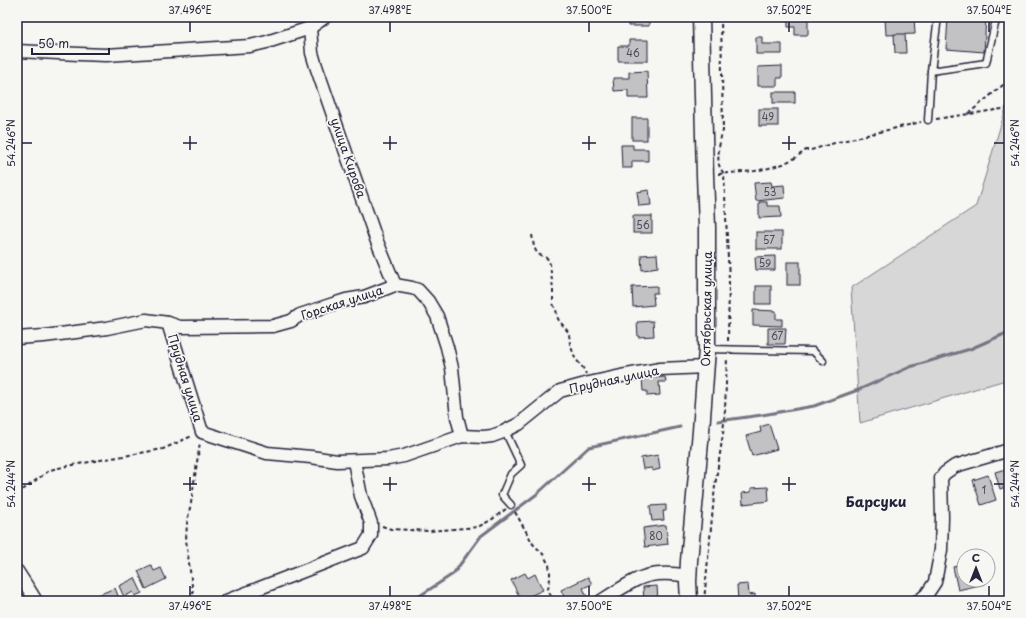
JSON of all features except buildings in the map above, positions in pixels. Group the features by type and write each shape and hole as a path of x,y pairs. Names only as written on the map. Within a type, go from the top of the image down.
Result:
{"main road":[{"name":"Октябрьская улица","path":"689,601 689,561 696,496 707,348 708,227 705,175 701,17"}],"street":[{"path":"17,51 106,55 243,47 267,42 310,28 325,17"},
{"name":"улица Кирова","path":"310,28 312,52 316,66 376,239 395,285"},
{"name":"Горская улица","path":"17,338 68,334 146,320 168,323 180,327 273,326 291,321 300,314 346,300 364,297 395,285 412,288 418,290 428,301 437,316 452,368 457,417 462,436"},
{"name":"Прудная улица","path":"168,323 202,432 267,453 337,461 388,459 404,456 462,436 492,436 519,424 560,391 589,383 660,369 706,368"},
{"path":"917,601 927,594 935,582 941,550 942,517 940,482 942,475 947,470 955,466 1009,450"},
{"path":"226,601 363,548 371,535 371,523 361,496 354,461"},
{"path":"17,571 36,601"},
{"path":"601,601 637,579 652,575 674,574 688,576"}],"lane":[{"path":"928,120 931,72 938,17"},
{"path":"931,72 986,63 995,24 999,17"},
{"path":"707,348 812,351 823,361"},
{"path":"505,431 521,465 511,474 502,495 511,505"}],"path":[{"path":"721,17 723,131 720,144 719,165 724,174 729,280 728,345"},
{"path":"967,115 1003,85 1009,76"},
{"path":"705,175 755,171 769,168 784,164 806,150 928,120 1009,108"},
{"path":"532,235 534,247 538,254 547,258 550,264 553,304 558,320 569,333 570,344 575,358 584,368 589,383"},
{"path":"704,601 715,486 726,410 727,357"},
{"path":"17,494 50,470 163,449 202,432"},
{"path":"194,601 186,540 187,523 202,432"},
{"path":"371,523 391,529 429,531 478,527 491,520 511,505"},
{"path":"518,518 533,544 543,554 548,565 550,579 548,589 553,601"}],"shaded area":[{"path":"1009,98 1009,379 860,423 851,288 976,206"}],"waterway":[{"path":"718,421 814,406 858,390 910,367 970,349 1009,332"},
{"path":"397,601 418,597 453,574 481,536 537,494 589,447 680,427"}],"district":[{"name":"Барсуки","path":"876,502"}]}
